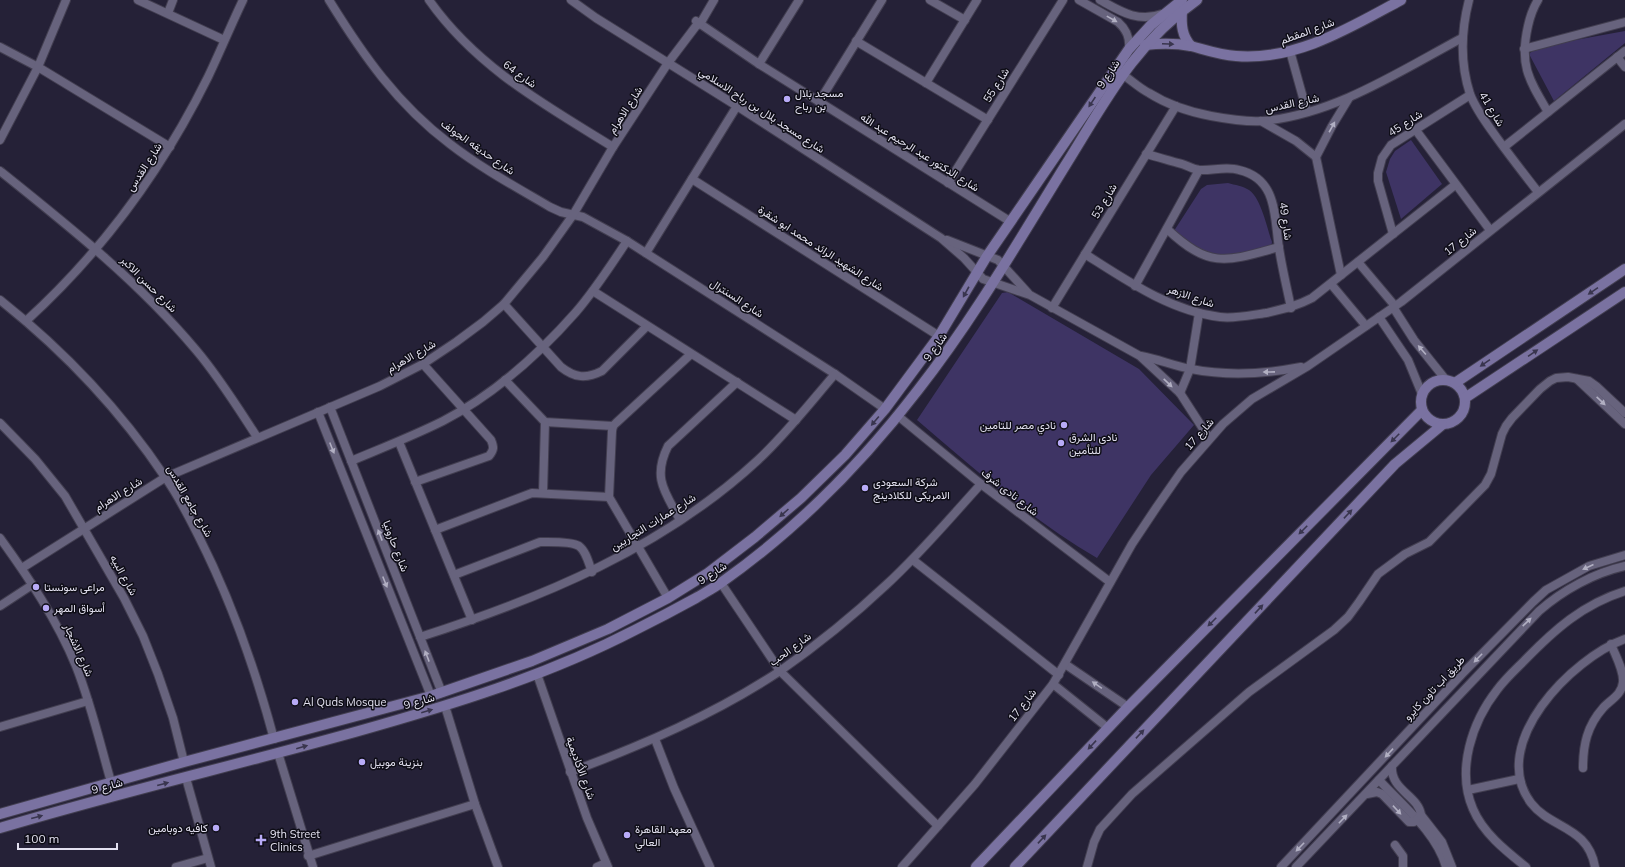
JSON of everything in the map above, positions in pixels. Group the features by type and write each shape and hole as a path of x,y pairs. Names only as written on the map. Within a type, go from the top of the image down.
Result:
{"main road":[{"name":"شارع 9","path":"0,814 184,762 442,693 532,661 608,629 668,598 726,561 778,519 845,455 885,409 939,336 987,256 1129,49 1163,14 1182,0"},
{"name":"شارع 9","path":"0,828 445,706 537,674 580,657 615,640 721,583 765,549 801,518 868,451 898,416 956,338 1122,74 1145,45 1182,11 1198,0"},
{"name":"شارع المقطم","path":"1145,45 1168,43 1191,46 1206,51 1236,56 1267,56 1312,44 1341,32 1400,0"},
{"path":"1182,11 1181,27 1183,34 1191,46"},
{"path":"1451,382 1462,390 1465,398 1465,407 1461,415 1455,422 1442,424 1430,420 1422,410 1421,402 1422,394 1432,383 1451,382 1625,269"},
{"path":"1465,398 1625,292"},
{"path":"947,324 954,329 956,338"},
{"path":"976,867 1128,707 1422,410"},
{"path":"1015,867 1395,464 1442,424"}],"street":[{"path":"0,140 38,67 66,0"},
{"path":"138,0 224,40"},
{"path":"168,13 173,0"},
{"name":"شارع القدس","path":"26,321 54,296 97,250 149,181 170,147 208,76 243,0"},
{"name":"شارع حديقه الجولف","path":"329,0 368,61 392,91 420,119 449,144 482,166 550,207 573,215"},
{"name":"شارع 64","path":"429,0 460,38 487,64 516,86 613,147"},
{"name":"شارع مسجد بلال بن رباح الاسلامي","path":"571,0 596,18 737,106 941,238 964,258 983,279 1030,295"},
{"path":"697,24 708,0"},
{"path":"697,24 714,0"},
{"path":"759,64 799,0"},
{"path":"819,102 882,0"},
{"path":"930,0 965,20"},
{"path":"926,83 977,0"},
{"name":"شارع 55","path":"948,182 1063,0"},
{"path":"1078,0 1123,26 1129,37 1129,49"},
{"path":"1100,0 1125,14 1132,16 1148,18 1163,14"},
{"name":"شارع 41","path":"1469,0 1464,19 1462,38 1465,76 1470,95 1480,114 1538,192"},
{"path":"1538,0 1530,16 1524,49 1526,70 1530,81 1548,112"},
{"path":"1524,49 1625,22"},
{"name":"شارع الاهرام","path":"22,568 166,477 380,386 423,364 456,342 504,304 543,257 573,215 613,147 668,63 697,24"},
{"name":"شارع الدكتور عبد الرحيم عبد الله","path":"697,24 1011,222"},
{"name":"شارع القدس","path":"1122,74 1148,93 1176,106 1199,114 1222,118 1261,121 1307,112 1349,98 1462,38"},
{"path":"856,41 988,120"},
{"path":"0,47 38,67 170,147"},
{"path":"1290,51 1307,112"},
{"path":"1504,147 1625,51"},
{"path":"1617,57 1625,67"},
{"name":"شارع 45","path":"1393,234 1378,181 1379,166 1382,158 1391,146 1415,129 1470,95"},
{"path":"1341,276 1316,157 1349,98"},
{"path":"646,253 737,106"},
{"name":"شارع 53","path":"1052,308 1176,106"},
{"path":"1261,121 1296,141 1316,157"},
{"name":"شارع 17","path":"902,867 975,784 1053,684 1066,664 1110,582 1156,508 1181,472 1222,424 1252,399 1308,366 1394,306 1625,124"},
{"path":"1415,129 1455,185 1490,230"},
{"name":"شارع 49","path":"1146,154 1198,170 1226,168 1239,170 1251,174 1261,182 1274,204 1279,248 1291,308"},
{"path":"1135,286 1198,170"},
{"name":"شارع حسن الاكبر","path":"0,171 97,250 139,288 197,351 223,385 258,437"},
{"name":"شارع الشهيد الرائد محمد ابو شقرة","path":"692,179 939,336"},
{"name":"شارع الازهر","path":"1085,254 1135,286 1168,301 1199,313 1221,317 1243,317 1291,308 1312,298 1455,185"},
{"name":"شارع السنترال","path":"573,215 583,217 627,241 835,374 885,409"},
{"path":"1167,229 1192,251 1212,258 1233,259 1279,248"},
{"name":"شارع مسجد بلال بن رباح الاسلامي","path":"941,238 998,260 1030,295"},
{"path":"351,461 399,442 444,420 505,380 562,327 593,291 627,241"},
{"path":"1358,262 1394,306 1414,340 1451,382"},
{"path":"1331,284 1366,326"},
{"path":"593,291 796,420"},
{"path":"1030,295 1140,356 1180,394 1209,438"},
{"name":"شارع جامع القدس","path":"0,300 26,321 88,381 116,412 166,477 190,519 230,604 254,671 274,739"},
{"path":"504,304 561,366 570,374 581,376 593,375 602,371 647,326"},
{"path":"1180,394 1190,369 1199,313"},
{"path":"1379,317 1408,360 1422,394"},
{"path":"668,598 610,497 613,426 692,354"},
{"path":"1140,356 1158,359 1190,369 1221,373 1274,372 1308,366"},
{"path":"416,482 489,456 493,452 494,446 491,440 423,364"},
{"name":"شارع عمارات التجاريين","path":"420,637 472,620 592,572 638,547 713,497 745,472 778,441 835,374"},
{"path":"1087,867 1096,835 1132,794 1254,688 1334,630 1355,607 1378,574 1388,565 1405,554 1429,542 1485,485 1491,474 1502,434 1512,418 1550,381 1563,377 1589,381 1596,386 1620,412 1625,424"},
{"path":"505,380 544,422 613,426"},
{"path":"680,520 662,486 660,471 664,455 668,446 737,382"},
{"name":"شارع حارونيا","path":"330,407 442,693"},
{"name":"شارع حارونيا","path":"318,412 431,696"},
{"name":"شارع نادى شرف","path":"898,416 981,484 1110,582"},
{"path":"542,493 544,422"},
{"name":"شارع البيه","path":"0,423 39,464 65,496 124,598 143,636 158,674 173,718 184,762"},
{"path":"399,442 472,620"},
{"name":"شارع الحب","path":"570,772 655,739 703,715 780,671 860,609 913,560 981,484"},
{"path":"435,530 532,493 610,497"},
{"name":"شارع الاشجار","path":"0,538 22,568 61,634 76,666 88,701 111,782"},
{"path":"454,575 540,542 573,544 579,546 584,552 592,572"},
{"name":"طريق اب تاون كايرو","path":"1281,867 1462,674 1519,615 1546,590 1589,566 1625,555"},
{"path":"913,560 1059,675"},
{"name":"طريق اب تاون كايرو","path":"1296,867 1523,626 1552,599 1587,580 1625,566"},
{"path":"721,583 780,671 938,826"},
{"path":"0,606 32,585"},
{"path":"1526,867 1506,851 1483,826 1473,809 1468,790 1466,767 1470,744 1481,716 1497,690 1543,641 1568,619 1597,602 1625,591"},
{"path":"1494,658 1493,652 1512,629 1519,615"},
{"path":"1596,867 1589,849 1582,840 1574,832 1546,817 1538,810 1526,794 1519,779 1518,763 1526,731 1547,700 1576,669 1611,644 1625,639"},
{"path":"1583,768 1583,751 1590,727 1604,707 1618,694 1623,682 1623,676 1611,644"},
{"path":"1066,664 1128,707"},
{"name":"شارع الأكاديمية","path":"537,674 570,772 587,818 607,865"},
{"path":"1439,716 1463,683 1464,679 1462,674"},
{"path":"1053,684 1108,728"},
{"path":"0,726 88,701"},
{"path":"445,706 475,804 498,867"},
{"path":"655,739 674,788 710,867"},
{"path":"278,753 308,856 313,867"},
{"path":"1392,766 1393,777 1398,785 1419,808 1419,817 1436,844 1446,867"},
{"path":"186,778 211,867"},
{"path":"1468,790 1519,779"},
{"path":"1379,780 1388,795 1419,817 1442,842 1452,867"},
{"path":"1388,795 1398,785"},
{"path":"1366,794 1377,792 1388,795"},
{"path":"308,856 475,804"},
{"path":"1396,845 1404,856 1403,867"},
{"path":"176,867 208,858"},
{"path":"597,867 607,865"}],"shaded area":[{"path":"1625,31 1625,43 1554,101 1529,54 1537,47"},
{"path":"1411,140 1442,184 1401,219 1386,172 1390,159 1395,151"},
{"path":"1228,183 1249,190 1253,194 1260,206 1272,242 1271,248 1252,258 1237,262 1224,262 1172,234 1201,189 1207,185"},
{"name":"نادى الشرق للتأمين","path":"1008,292 1139,369 1194,425 1151,475 1097,558 1027,511 917,420 1002,293"}],"place":[{"name":"مسجد بلال بن رباح","path":"787,99"},
{"name":"نادي مصر للتامين","path":"1064,425"},
{"name":"نادى الشرق للتأمين","path":"1061,443"},
{"name":"شركة السعودى الامريكى للكلادينج","path":"865,488"},
{"name":"مراعى سونستا","path":"36,587"},
{"name":"أسواق المهر","path":"46,608"},
{"name":"Al Quds Mosque","path":"295,702"},
{"name":"بنزينة موبيل","path":"362,762"},
{"name":"كافيه دوبامين","path":"216,828"},
{"name":"معهد القاهرة العالي","path":"627,835"},
{"name":"9th Street Clinics","path":"261,840"}]}
